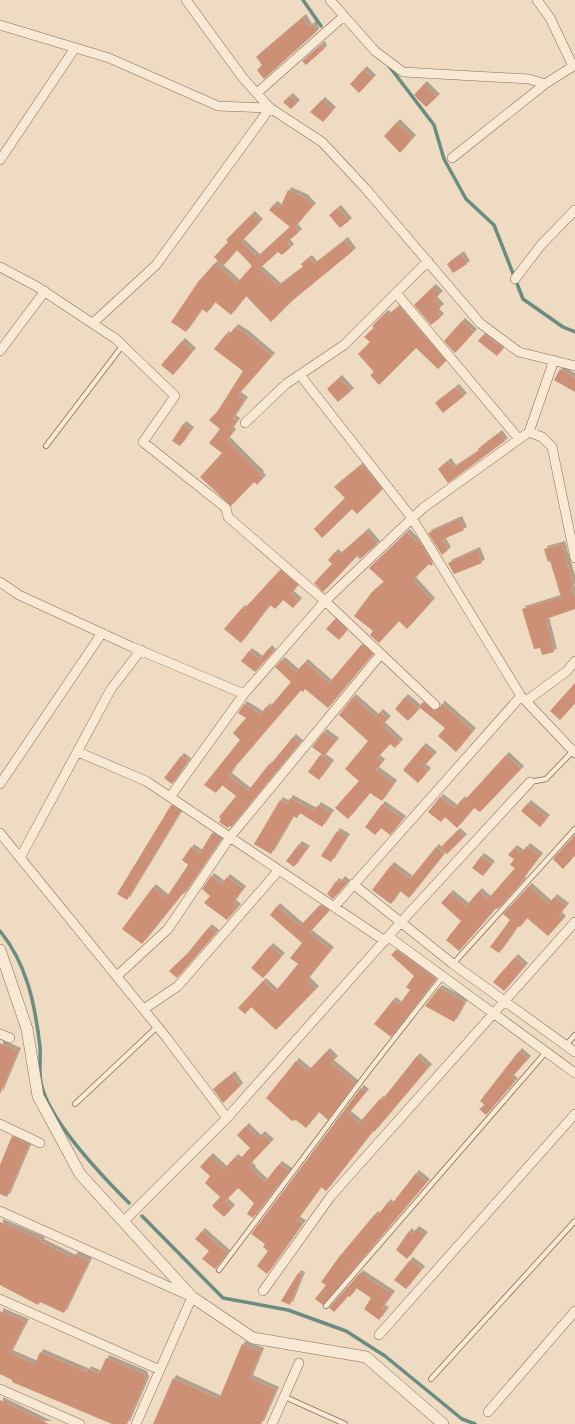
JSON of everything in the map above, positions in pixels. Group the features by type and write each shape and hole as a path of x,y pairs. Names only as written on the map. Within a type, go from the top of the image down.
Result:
{"street":[{"path":"186,0 243,78 270,108 322,142 365,188 480,323 518,352 575,366"},
{"path":"330,0 375,51 403,72 529,79 545,84"},
{"path":"452,158 545,84 574,66 550,18 537,0"},
{"path":"257,93 344,16"},
{"path":"0,25 109,58 218,106 270,108"},
{"path":"0,160 75,48"},
{"path":"92,323 156,265 270,108"},
{"path":"515,279 541,245 575,210"},
{"path":"245,423 286,384 344,345 428,261"},
{"path":"0,266 45,292 123,345 175,396 143,442 226,508 228,517 325,601 436,705"},
{"path":"0,351 45,292"},
{"path":"396,293 519,439"},
{"path":"170,797 244,694 325,601 423,508 529,432 554,360"},
{"path":"300,375 412,518 524,699 574,752"},
{"path":"529,432 542,437 552,447 575,558"},
{"path":"0,582 19,596 244,694"},
{"path":"0,784 102,633"},
{"path":"20,858 111,689 141,650"},
{"path":"117,976 168,929 230,837 381,654"},
{"path":"334,907 353,884 524,699 567,671 575,661"},
{"path":"78,752 146,780 334,907 444,976 575,1073"},
{"path":"123,1222 227,1118 401,922 530,782"},
{"path":"0,833 158,1026 227,1118"},
{"path":"144,1009 178,986 279,870"},
{"path":"353,884 453,964 506,1000 575,1052"},
{"path":"263,1291 331,1196 575,922"},
{"path":"0,950 27,1029 38,1096 80,1174 192,1297"},
{"path":"0,1034 10,1038"},
{"path":"379,1335 575,1114"},
{"path":"0,1124 40,1143"},
{"path":"0,1211 192,1297 253,1338 366,1357 443,1424"},
{"path":"136,1424 192,1297"},
{"path":"0,1299 160,1370"},
{"path":"488,1412 575,1311"},
{"path":"272,1424 299,1363"},
{"path":"0,1389 80,1424"}],"lane":[{"path":"46,446 123,345"},
{"path":"530,782 546,779 574,752"},
{"path":"453,964 575,829"},
{"path":"219,1270 371,1068 444,976"},
{"path":"75,1104 158,1026"},
{"path":"566,1045 575,1034"},
{"path":"326,1306 546,1052"},
{"path":"431,1379 575,1221"},
{"path":"285,1397 345,1424"}],"building":[{"path":"303,17 309,27 313,24 316,32 264,79 257,70 262,65 256,57"},
{"path":"322,44 324,49 306,65 302,61"},
{"path":"364,69 373,78 359,93 350,84"},
{"path":"424,84 437,97 426,107 414,95"},
{"path":"290,96 297,103 291,109 283,102"},
{"path":"322,100 333,110 323,122 310,112"},
{"path":"397,122 413,138 400,153 384,136"},
{"path":"288,190 306,198 313,206 295,227 299,232 287,242 291,247 282,255 278,252 259,269 278,286 303,267 301,264 309,258 314,264 345,240 353,251 292,301 271,322 246,296 231,315 215,302 207,313 202,309 186,332 171,322 198,282 215,263 237,283 252,266 237,250 223,266 214,257 228,242 226,240 252,214 260,222 241,242 257,257 290,227 269,210 274,204 280,208"},
{"path":"338,208 349,221 340,228 329,215"},
{"path":"461,254 467,264 453,273 447,264"},
{"path":"433,287 440,294 434,299 441,307 436,311 441,317 431,325 414,305"},
{"path":"399,306 446,361 438,369 416,348 379,385 370,375 374,372 358,354 370,342 364,337 374,328 372,326 385,313 388,315"},
{"path":"462,321 474,332 455,353 444,341"},
{"path":"235,327 245,333 272,356 238,395 245,400 233,418 237,421 231,430 233,432 227,440 261,474 260,475 263,478 257,485 254,482 231,506 200,477 222,453 209,443 220,429 209,420 217,412 243,371 214,349 226,334 228,336"},
{"path":"484,334 503,348 497,356 478,341"},
{"path":"182,341 193,351 173,375 161,365"},
{"path":"560,369 575,378 575,392 554,380"},
{"path":"339,378 351,391 338,402 327,389"},
{"path":"456,387 464,396 443,413 435,403"},
{"path":"183,424 191,430 180,446 172,441"},
{"path":"499,433 505,441 448,483 438,469 448,461 453,468 479,451 478,449"},
{"path":"362,464 382,490 357,514 352,509 322,538 314,529 345,498 334,487"},
{"path":"459,519 464,530 442,540 448,550 442,555 428,533"},
{"path":"366,531 377,544 360,559 357,556 323,592 314,583 332,564 328,560 335,552 339,555"},
{"path":"407,532 417,543 419,541 433,564 431,566 429,564 413,580 432,601 407,629 399,621 379,643 370,635 373,631 354,616 372,592 384,582 369,568"},
{"path":"562,544 574,586 571,587 575,598 575,609 546,619 554,652 542,655 540,648 534,649 522,609 561,597 550,561 548,562 544,549"},
{"path":"477,550 482,563 454,574 448,563"},
{"path":"280,570 298,585 291,594 299,601 293,608 283,600 275,609 270,605 241,643 224,629 242,608 244,609"},
{"path":"335,619 347,630 339,640 326,629"},
{"path":"362,644 373,654 328,708 305,689 303,692 301,690 234,768 229,776 248,791 293,737 300,743 231,827 229,826 228,828 219,822 221,819 219,817 236,796 222,785 216,793 204,785 240,740 233,733 246,718 238,713 244,704 260,714 267,706 269,708 291,682 275,667 282,660 296,672 305,662 329,683"},
{"path":"269,648 273,652 255,672 241,661 249,651 260,659"},
{"path":"575,683 575,703 560,720 550,711"},
{"path":"353,697 376,717 380,712 388,719 382,725 400,742 395,748 390,744 377,758 382,762 376,770 394,783 382,801 370,793 348,819 335,808 359,781 345,769 368,741 339,715"},
{"path":"405,697 419,709 408,721 395,709"},
{"path":"423,702 434,711 440,709 441,703 473,731 456,752 438,736 445,728 419,707"},
{"path":"324,732 336,741 324,756 312,747"},
{"path":"423,746 434,755 423,767 428,771 418,783 403,770"},
{"path":"320,755 331,763 319,780 308,772"},
{"path":"506,755 521,769 480,812 474,808 457,828 445,817 441,822 428,812 440,797 455,808 462,799 464,801"},
{"path":"181,756 188,761 172,784 164,778"},
{"path":"290,798 314,811 318,805 331,813 322,827 300,813 297,818 293,816 271,854 254,844 280,800 287,804"},
{"path":"528,803 547,818 540,827 521,811"},
{"path":"382,804 403,819 390,835 381,828 375,835 365,827"},
{"path":"171,805 181,811 127,900 117,894"},
{"path":"337,831 347,837 331,862 321,856"},
{"path":"457,831 464,837 447,854 441,847"},
{"path":"212,833 221,839 220,841 184,894 183,893 142,944 122,929 153,887 166,898 188,865 182,860 191,847 200,853"},
{"path":"575,835 575,855 563,869 553,859"},
{"path":"299,844 307,849 294,867 286,861"},
{"path":"527,846 540,856 522,880 523,881 498,909 496,908 459,951 446,940 461,921 441,903 450,893 466,906 479,891 488,899 515,868 510,865 514,859 508,855 514,848 521,853"},
{"path":"436,847 444,854 409,898 400,891 391,904 372,890 391,865 410,879"},
{"path":"481,856 492,864 483,876 472,868"},
{"path":"211,876 222,884 227,877 243,889 233,903 238,907 227,920 204,903 210,896 202,889"},
{"path":"342,879 347,883 333,899 327,894 336,881 339,883"},
{"path":"529,886 549,904 554,897 566,906 559,915 563,919 548,936 527,918 520,927 518,926 499,953 490,947 510,920 503,914"},
{"path":"320,905 329,911 309,933 331,950 307,980 316,989 276,1030 251,1007 245,1014 238,1008 263,981 275,992 298,964 290,958 302,943 270,915 277,906 300,926"},
{"path":"209,927 216,933 177,978 169,971 187,954"},
{"path":"270,946 282,956 263,978 251,968"},
{"path":"396,950 436,979 391,1037 374,1024 393,1000 399,1005 410,990 406,987 414,976 391,955"},
{"path":"515,957 525,966 504,991 493,982"},
{"path":"439,988 465,1002 454,1022 425,1006"},
{"path":"0,1043 18,1051 0,1094"},
{"path":"327,1051 335,1059 331,1063 355,1083 328,1120 319,1112 306,1128 296,1120 292,1121 266,1098 296,1061 308,1071"},
{"path":"519,1051 528,1059 511,1078 515,1081 486,1115 479,1109 485,1105 480,1101"},
{"path":"417,1056 429,1067 374,1132 373,1131 326,1191 321,1187 297,1220 303,1223 267,1274 257,1266 268,1251 263,1247 265,1244 251,1234 361,1088 366,1092 348,1114 359,1123 380,1099 382,1100"},
{"path":"232,1074 240,1086 223,1103 213,1089"},
{"path":"246,1126 258,1138 262,1134 271,1142 249,1165 253,1169 252,1170 265,1182 279,1164 289,1171 253,1218 247,1214 254,1203 238,1188 225,1201 232,1208 224,1217 212,1206 220,1197 205,1183 210,1176 200,1167 210,1156 224,1169 235,1157 239,1160 250,1148 237,1135"},
{"path":"12,1136 29,1145 7,1197 0,1194 0,1165"},
{"path":"416,1173 427,1182 323,1305 315,1299 326,1285 321,1282 339,1257 375,1214 377,1216 388,1202 391,1205"},
{"path":"0,1222 42,1240 41,1242 73,1258 75,1254 89,1261 64,1313 40,1302 38,1305 0,1285"},
{"path":"416,1229 425,1235 407,1259 396,1250 409,1231 412,1234"},
{"path":"202,1231 227,1253 215,1269 202,1259 209,1251 195,1239"},
{"path":"410,1260 422,1269 406,1289 394,1280"},
{"path":"298,1273 302,1275 290,1305 281,1301"},
{"path":"360,1273 392,1294 382,1308 386,1310 379,1320 364,1309 371,1298 356,1288 350,1297 348,1296 334,1312 329,1308"},
{"path":"0,1311 26,1322 10,1353 35,1364 40,1352 87,1372 88,1369 99,1374 106,1358 144,1374 146,1380 127,1424 112,1424 12,1382 12,1380 0,1374"},
{"path":"242,1344 261,1351 250,1378 276,1390 261,1424 153,1424 173,1378 219,1399"},
{"path":"0,1400 49,1424 0,1424"}],"waterway":[{"path":"303,0 321,26"},
{"path":"389,66 434,125 444,159 466,199 494,225 523,299 563,327 575,332"},
{"path":"0,931 17,957 28,985 38,1031 41,1082 47,1101 56,1117 79,1148 129,1203"},
{"path":"142,1216 223,1298 288,1310 346,1331 385,1356 462,1419 475,1424"}]}
